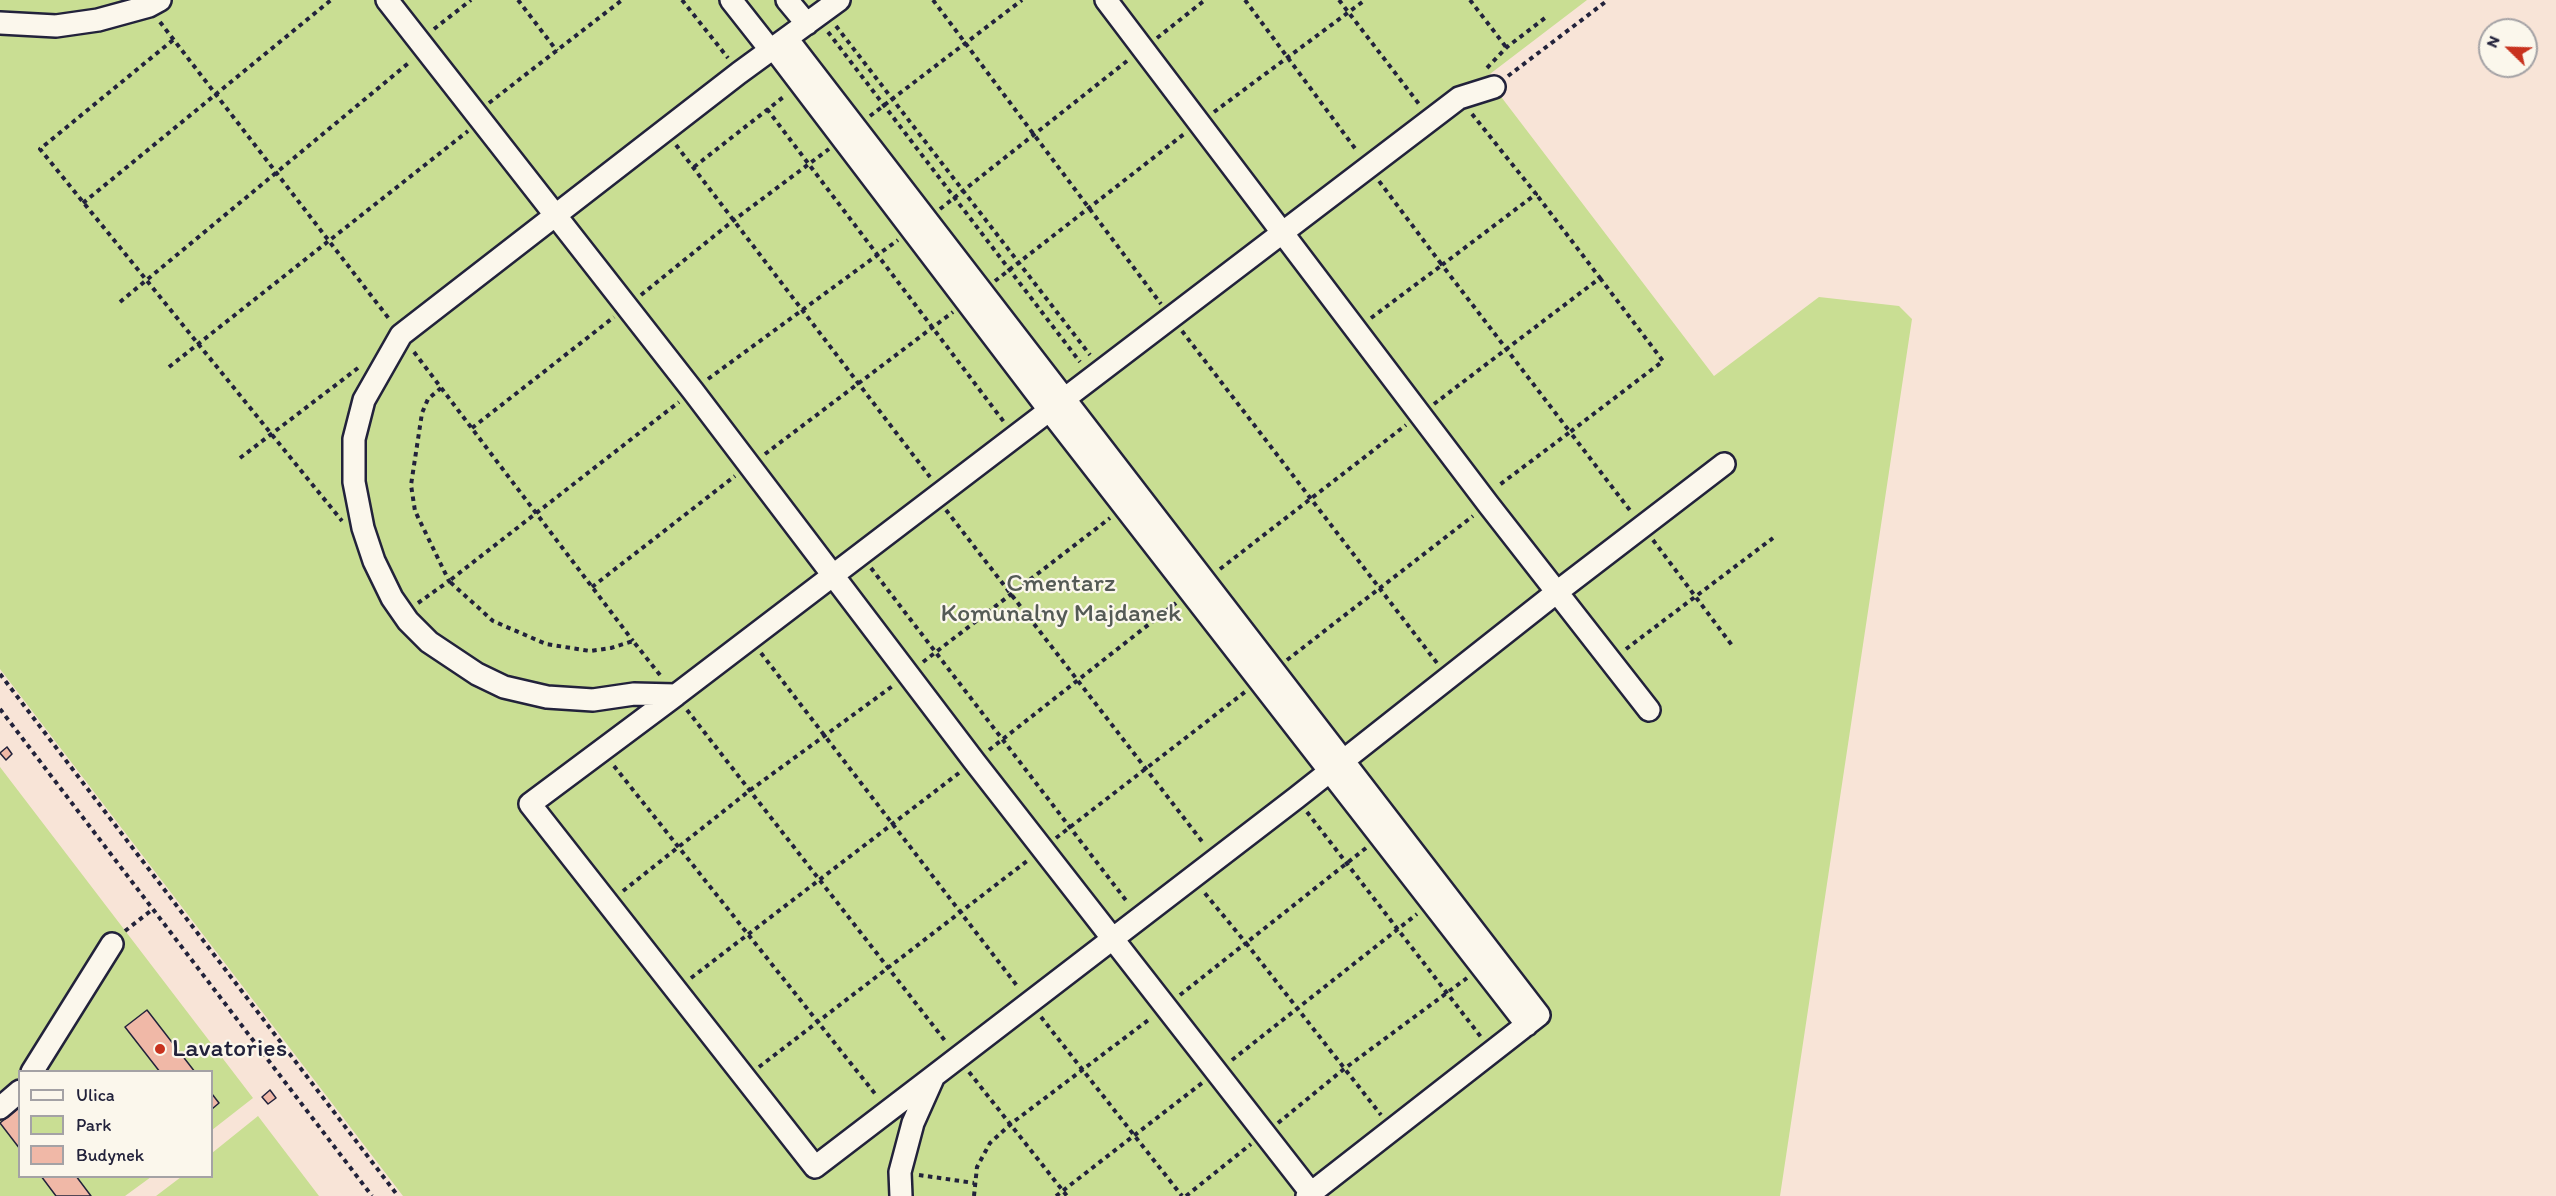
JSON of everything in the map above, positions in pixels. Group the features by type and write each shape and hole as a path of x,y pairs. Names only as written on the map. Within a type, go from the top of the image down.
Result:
{"street":[{"path":"387,0 693,391 974,761 1310,1195 1539,1015 1336,767 849,133 778,47 731,0"},
{"path":"788,0 822,13"},
{"path":"1106,0 1354,330 1649,710"},
{"path":"0,23 56,26 98,20 155,3"},
{"path":"676,695 633,694 593,700 523,693 495,683 453,661 429,642 403,614 379,573 363,528 354,482 354,439 359,413 401,334 666,132 739,73 822,13"},
{"path":"778,47 800,83 849,133"},
{"path":"1488,80 1459,98 1368,166 531,804 815,1167 887,1109 958,1058 1112,938 1217,860 1557,592 1724,464"},
{"path":"1056,404 1125,506 1198,586"},
{"path":"1336,767 1380,837 1527,1025"},
{"path":"33,1070 112,944"},
{"path":"901,1196 900,1172 913,1123 934,1076"},
{"path":"0,1108 18,1093"}],"path":[{"path":"83,203 331,0"},
{"path":"120,302 278,172 471,0"},
{"path":"518,0 557,51"},
{"path":"169,367 328,243 557,51 622,0"},
{"path":"682,0 739,73"},
{"path":"933,0 1171,317 1448,678"},
{"path":"472,428 734,220 1022,0"},
{"path":"403,614 449,581 693,391 919,225 1205,0"},
{"path":"1245,0 1442,265 1508,348 1570,432"},
{"path":"1339,0 1431,119"},
{"path":"592,587 974,297 1088,206 1365,0"},
{"path":"1470,0 1507,47"},
{"path":"1488,80 1608,0"},
{"path":"155,3 173,40 278,172 328,243 401,334 749,791 958,1058 1012,1123 1067,1196"},
{"path":"822,13 893,98 1018,262 1096,373"},
{"path":"822,13 884,105 1009,269 1096,373"},
{"path":"1488,80 1507,47 1545,18"},
{"path":"173,40 40,150 348,528 363,528"},
{"path":"694,167 800,83"},
{"path":"745,1078 1267,676 1570,432 1663,361 1536,194 1459,98"},
{"path":"767,109 1014,436"},
{"path":"666,132 859,384 1010,594 1217,860"},
{"path":"1354,330 1536,194"},
{"path":"676,990 1002,740 1420,414 1600,278"},
{"path":"240,458 364,363"},
{"path":"441,387 428,399 422,413 411,486 415,511 449,581 493,621 546,644 590,651 611,648 633,641"},
{"path":"608,903 749,791 908,674 1125,506"},
{"path":"1611,660 1773,538"},
{"path":"860,553 1140,918"},
{"path":"750,638 1030,1003 1184,1196 1344,1069 1482,968"},
{"path":"0,674 398,1196"},
{"path":"0,709 372,1196"},
{"path":"602,751 887,1109"},
{"path":"1296,798 1492,1052"},
{"path":"974,1196 974,1183 982,1155 990,1143 1012,1123 1084,1071 1380,837"},
{"path":"1193,878 1392,1129"},
{"path":"1056,1196 1432,903"},
{"path":"112,944 153,909"},
{"path":"900,1172 974,1183"}],"green space":[{"name":"Cmentarz Komunalny Majdanek","path":"0,0 1587,0 1486,77 1714,376 1819,297 1899,306 1912,319 1780,1196 403,1196 0,669"},
{"path":"0,767 253,1098 213,1129 213,1070 18,1070 18,1178 150,1178 125,1196 0,1196"},
{"path":"258,1116 319,1196 156,1196 180,1178 213,1178 213,1152"}],"building":[{"path":"7,747 12,754 6,760 0,753"},
{"name":"Lavatories","path":"147,1010 193,1070 158,1070 125,1027"},
{"path":"270,1090 276,1098 268,1104 262,1097"},
{"name":"Lavatories","path":"213,1095 219,1103 213,1108"},
{"path":"18,1109 18,1146 0,1123"},
{"path":"42,1178 78,1178 91,1196 56,1196"}],"place":[{"name":"Lavatories","path":"160,1049"}]}
